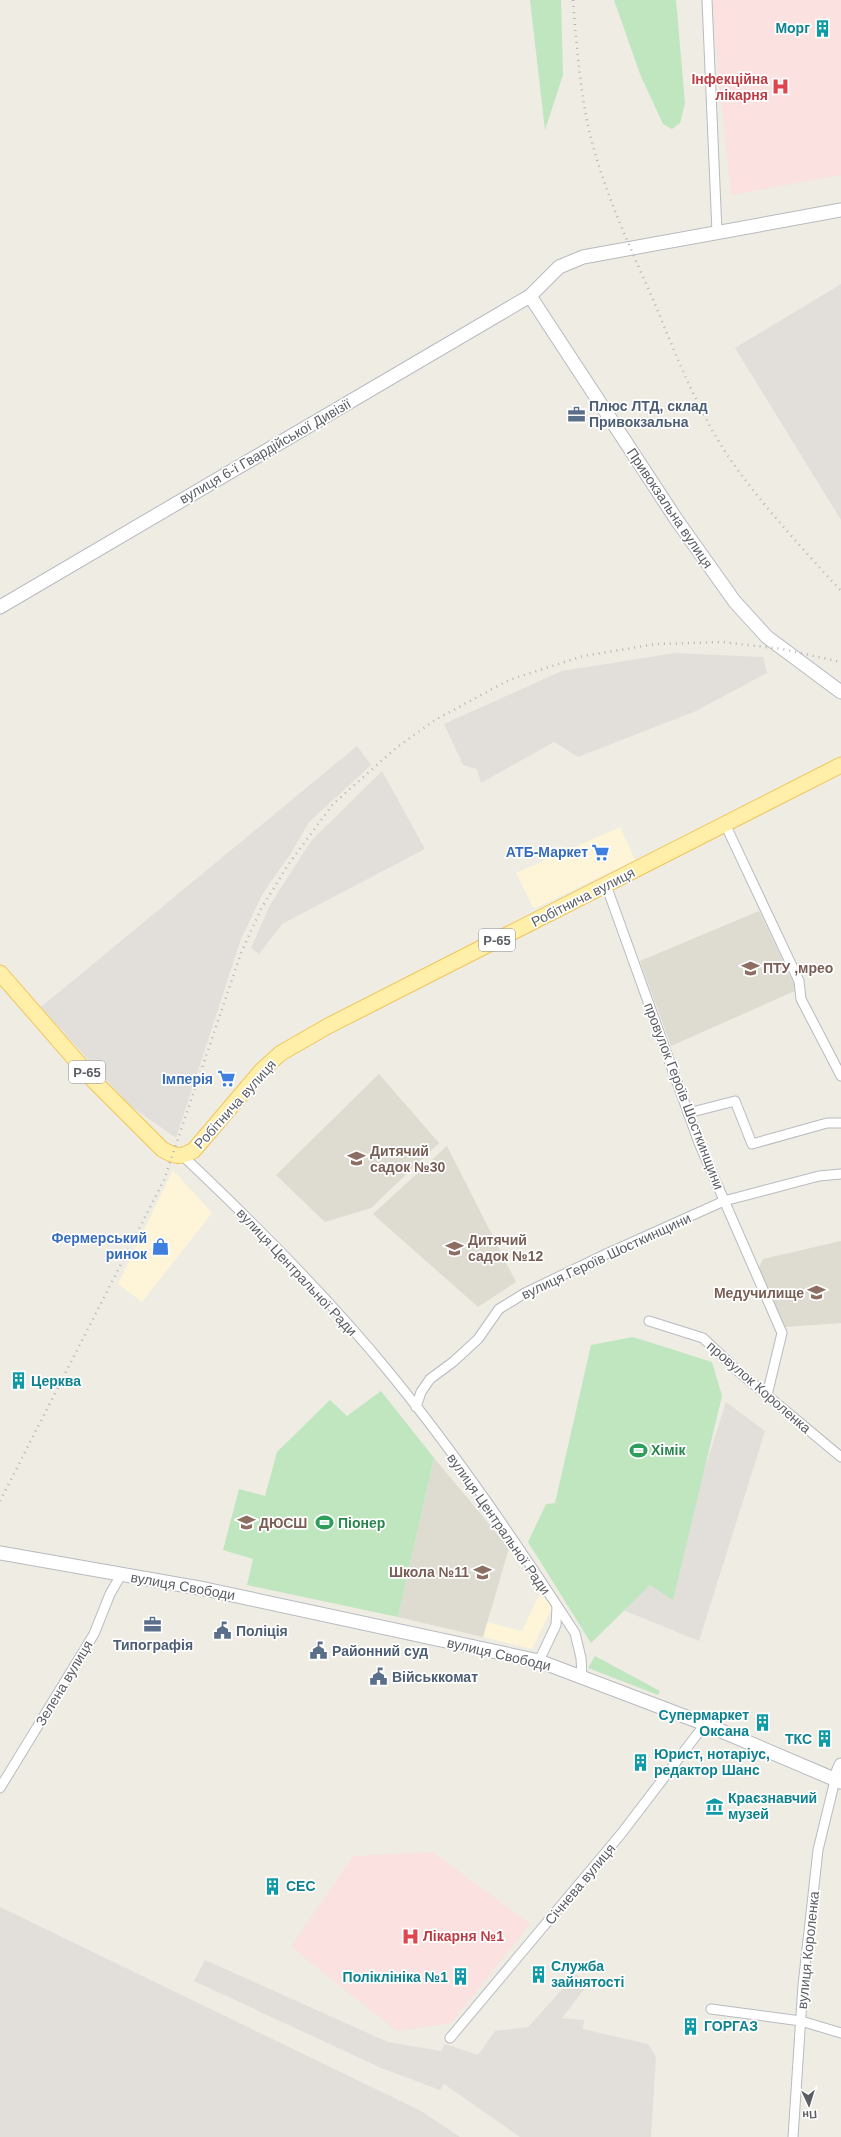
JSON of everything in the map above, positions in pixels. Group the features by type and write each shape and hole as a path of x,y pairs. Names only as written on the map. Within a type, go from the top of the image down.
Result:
{"main road":[{"name":"вулиця 6-ї Гвардійської Дивізії","path":"0,607 530,296 559,267 583,257 841,210"},
{"name":"Привокзальна вулиця","path":"530,296 676,519 735,602 766,637 841,692"},
{"name":"Робітнича вулиця","path":"184,1156 198,1146 262,1070 282,1053 328,1026 606,886 841,764"},
{"name":"вулиця Центральної Ради","path":"0,973 94,1081 162,1149 174,1156 184,1156"},
{"name":"вулиця Свободи","path":"0,1553 205,1589 539,1661 582,1676 705,1724 838,1781"},
{"name":"вулиця Короленка","path":"838,1781 841,1765"}],"street":[{"path":"707,0 717,232"},
{"path":"725,824 799,981 801,999 841,1076"},
{"name":"провулок Героїв Шосткинщини","path":"606,886 699,1143 782,1334 767,1395"},
{"path":"688,1113 735,1101 752,1144 827,1123 841,1123"},
{"name":"вулиця Центральної Ради","path":"184,1156 251,1221 306,1278 389,1372 416,1407 522,1553 575,1633 581,1658 582,1676"},
{"name":"вулиця Героїв Шосткинщини","path":"416,1407 421,1392 430,1380 454,1362 478,1339 499,1309 525,1293 606,1254 724,1201 819,1176 841,1174"},
{"name":"провулок Короленка","path":"649,1321 703,1338 767,1395 841,1457"},
{"name":"Зелена вулиця","path":"0,1788 94,1634 110,1594 121,1575"},
{"name":"вулиця Центральної Ради","path":"539,1661 556,1625 557,1607"},
{"name":"Січнева вулиця","path":"450,2038 621,1834 705,1724"},
{"name":"вулиця Короленка","path":"792,2137 801,2022 818,1850 838,1781"},
{"path":"711,2009 801,2022 841,2033"}],"shaded area":[{"name":"Інфекційна лікарня","path":"711,0 841,0 841,175 731,195"},
{"path":"841,284 841,520 735,348"},
{"path":"675,653 763,657 767,673 696,711 578,757 554,742 481,783 477,769 463,765 444,724 562,671"},
{"path":"357,746 371,765 309,822 291,853 263,893 241,939 176,1138 129,1105 41,1007"},
{"path":"382,771 425,849 282,924 259,954 251,948 270,905 311,841"},
{"path":"620,827 635,860 534,909 516,873"},
{"path":"759,911 797,990 671,1046 640,961"},
{"name":"Дитячий садок №30","path":"379,1074 439,1143 371,1208 325,1222 276,1175"},
{"name":"Дитячий садок №12","path":"447,1146 516,1282 478,1307 373,1214"},
{"name":"Фермерський ринок","path":"173,1170 212,1213 142,1302 118,1284"},
{"path":"841,1241 841,1323 785,1327 759,1268 763,1259"},
{"path":"726,1402 765,1431 699,1641 623,1610 680,1546"},
{"path":"434,1458 509,1548 483,1637 398,1617"},
{"path":"540,1593 552,1608 532,1649 483,1637 487,1622 522,1631"},
{"name":"Лікарня №1","path":"433,1852 530,1924 451,2023 397,2031 291,1947 353,1856"},
{"path":"0,1907 421,2111 460,2137 0,2137"},
{"path":"205,1960 388,2042 441,2051 445,2044 478,2055 495,2031 528,2027 576,1974 589,1983 562,2018 584,2020 583,2029 648,2044 656,2057 651,2137 520,2137 444,2084 440,2090 381,2068 194,1981"}],"green space":[{"path":"530,0 561,0 563,75 545,130"},
{"path":"614,0 676,0 685,103 680,123 672,129 663,124 640,74"},
{"name":"Хімік","path":"633,1337 712,1362 722,1396 673,1600 650,1585 591,1643 528,1542 546,1504 555,1503 591,1345"},
{"name":"Піонер","path":"381,1391 434,1458 398,1617 247,1585 253,1559 223,1550 239,1489 265,1496 277,1452 330,1400 347,1416"},
{"path":"595,1656 660,1691 658,1695 588,1668"}],"railway":[{"path":"573,0 578,58 586,116 599,166 616,214 688,382 726,453 752,489 841,591"},
{"path":"0,1501 164,1180 241,953 261,909 288,865 333,804 396,748 435,720 509,680 583,656 656,644 723,642 782,649 841,662"}],"place":[{"name":"Морг","path":"823,28"},
{"name":"Інфекційна лікарня","path":"781,87"},
{"name":"Плюс ЛТД, склад Привокзальна","path":"576,414"},
{"name":"АТБ-Маркет","path":"601,852"},
{"name":"ПТУ ,мрео","path":"750,968"},
{"name":"Імперія","path":"226,1079"},
{"name":"Дитячий садок №30","path":"357,1159"},
{"name":"Фермерський ринок","path":"160,1246"},
{"name":"Дитячий садок №12","path":"455,1248"},
{"name":"Медучилище","path":"817,1293"},
{"name":"Церква","path":"18,1381"},
{"name":"Хімік","path":"638,1450"},
{"name":"ДЮСШ","path":"246,1523"},
{"name":"Піонер","path":"325,1523"},
{"name":"Школа №11","path":"482,1572"},
{"name":"Типографія","path":"153,1625"},
{"name":"Поліція","path":"223,1631"},
{"name":"Районний суд","path":"319,1651"},
{"name":"Військкомат","path":"379,1677"},
{"name":"Супермаркет Оксана","path":"762,1723"},
{"name":"ТКС","path":"825,1739"},
{"name":"Юрист, нотаріус, редактор Шанс","path":"641,1762"},
{"name":"Краєзнавчий музей","path":"715,1806"},
{"name":"СЕС","path":"273,1886"},
{"name":"Лікарня №1","path":"410,1936"},
{"name":"Служба зайнятості","path":"538,1974"},
{"name":"Поліклініка №1","path":"461,1977"},
{"name":"ГОРГАЗ","path":"691,2026"}]}
